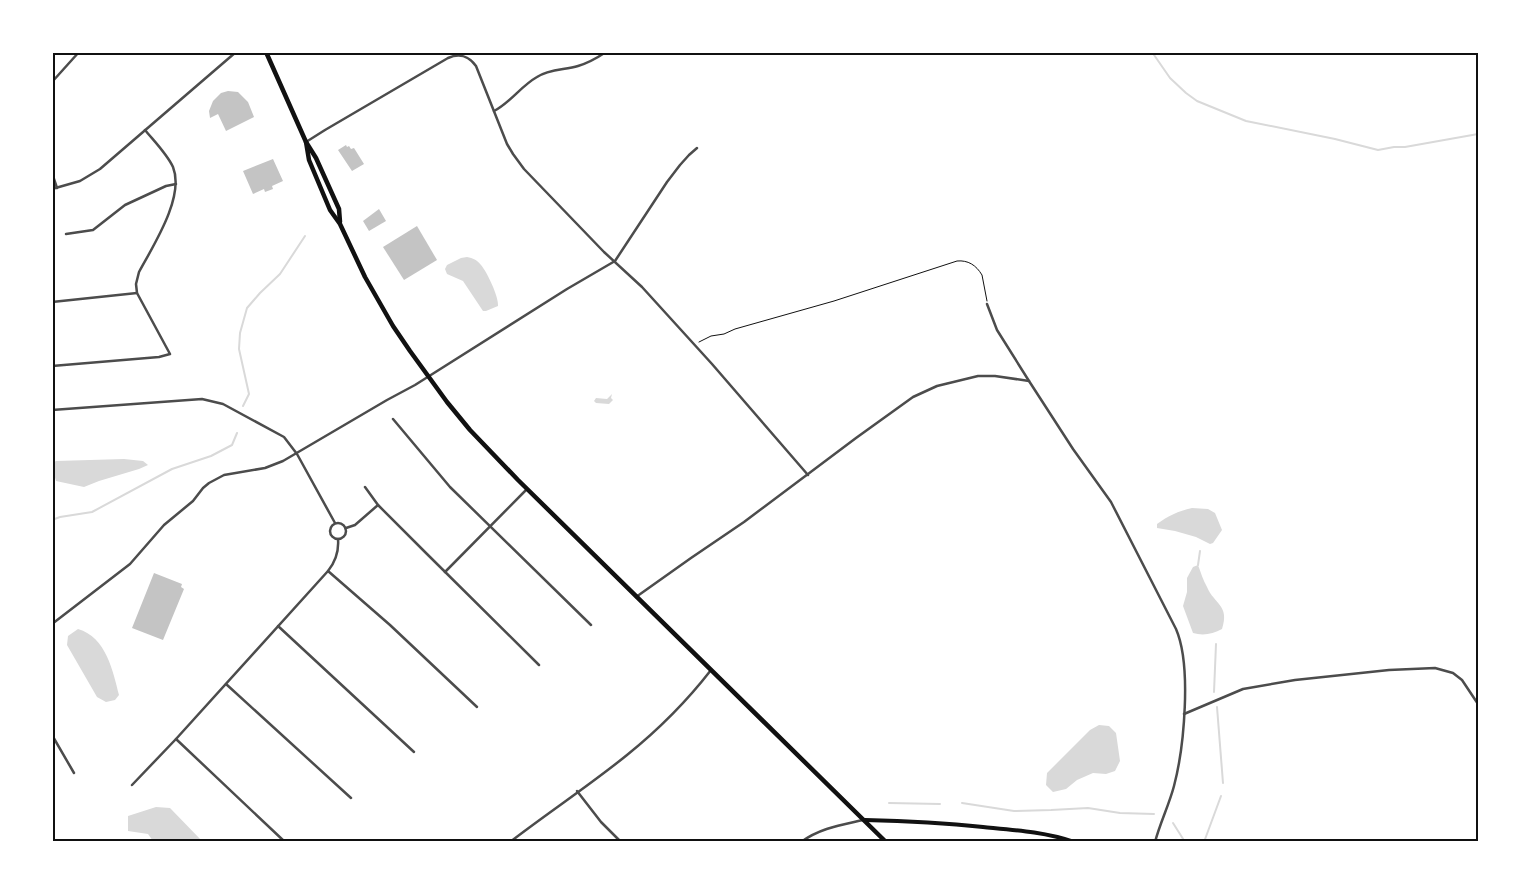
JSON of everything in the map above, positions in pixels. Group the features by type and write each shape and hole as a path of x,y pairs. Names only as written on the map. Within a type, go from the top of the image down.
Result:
{"main road":[{"path":"266,52 339,210 340,224"},
{"path":"306,142 309,160 330,210 340,224 379,301 410,352 470,430 636,597 886,842"},
{"path":"865,820 913,821 1016,830 1046,834 1074,842"}],"street":[{"path":"52,82 79,52"},
{"path":"52,173 54,189 80,181 94,173 236,52"},
{"path":"494,111 505,105 537,77 590,62 606,52"},
{"path":"306,142 452,56 465,56 474,63 507,144 519,163 590,238 642,287 808,475"},
{"path":"52,366 170,354 137,293 136,284 139,272 174,202 176,184 176,176 172,165 145,130"},
{"path":"52,624 78,606 130,564 164,525 193,501 202,488 216,478 233,472 265,468 296,454 429,377 567,289 615,261 666,182 697,148"},
{"path":"66,234 92,230 125,205 166,186 176,184"},
{"path":"52,302 137,293"},
{"path":"987,304 997,330 1073,449 1111,502 1181,642 1184,714 1178,768 1155,842"},
{"path":"636,597 744,522 900,406 927,390 950,382 978,376 995,376 1029,381"},
{"path":"52,410 202,399 223,404 284,437 296,454 335,524"},
{"path":"393,419 450,487 591,625"},
{"path":"365,488 378,505 539,665"},
{"path":"445,572 527,489"},
{"path":"346,528 355,525 378,505"},
{"path":"338,539 334,538 331,534 331,528 335,524 341,523 346,528"},
{"path":"338,539 344,536 346,528"},
{"path":"132,785 334,564 339,548 338,539"},
{"path":"328,571 390,625 477,707"},
{"path":"278,626 414,752"},
{"path":"1184,714 1243,689 1295,680 1389,670 1435,668 1453,673 1462,680 1478,704"},
{"path":"510,842 648,738 690,695 711,670"},
{"path":"226,684 351,798"},
{"path":"52,735 74,773"},
{"path":"176,739 285,842"},
{"path":"577,792 621,842"},
{"path":"801,842 828,828 865,820"}],"path":[{"path":"694,346 711,336 724,334 734,329 834,301 957,261 969,262 980,271 987,304"}],"shaded area":[{"path":"467,257 479,263 483,268 495,291 498,306 483,311 463,281 447,274 445,269 447,265"},
{"path":"612,394 611,398 613,400 609,404 596,403 594,401 596,398 607,399"},
{"path":"124,459 143,461 148,465 84,487 56,481 53,471 53,463 56,461"},
{"path":"1192,508 1208,509 1215,513 1222,530 1213,543 1210,544 1196,537 1175,531 1157,528 1157,524 1169,516"},
{"path":"1198,565 1210,593 1220,605 1224,615 1222,629 1208,634 1193,633 1183,606 1187,592 1187,578 1193,567"},
{"path":"78,629 88,633 95,639 107,656 119,695 115,700 106,702 97,697 67,645 68,636"},
{"path":"1099,725 1109,726 1116,733 1120,761 1115,771 1106,774 1093,773 1077,780 1066,789 1053,792 1046,785 1047,773 1090,730"},
{"path":"156,807 170,808 202,841 153,841 148,834 128,831 128,816"}],"building":[{"path":"228,91 238,92 248,102 254,117 226,131 218,114 210,118 209,111 213,101 221,93"},
{"path":"346,145 351,149 354,148 364,164 352,171 338,150"},
{"path":"273,159 283,181 272,186 273,189 265,192 264,189 253,194 243,171"},
{"path":"379,209 386,221 369,231 363,221"},
{"path":"417,226 437,260 404,280 383,247"},
{"path":"154,573 182,584 181,587 184,589 163,640 132,628"}],"waterway":[{"path":"1152,52 1170,78 1186,93 1197,101 1246,121 1335,139 1378,150 1478,134"},
{"path":"243,406 249,394 239,349 240,333 247,308 280,274 305,236"},
{"path":"52,520 92,512 172,469 211,456 232,445 237,433"},
{"path":"1198,565 1200,551"},
{"path":"1214,692 1216,644"},
{"path":"1217,707 1223,783"},
{"path":"1204,842 1221,796"},
{"path":"889,803 940,804"},
{"path":"962,803 1014,811 1088,808 1120,813 1154,814"},
{"path":"1173,823 1185,842"}]}
